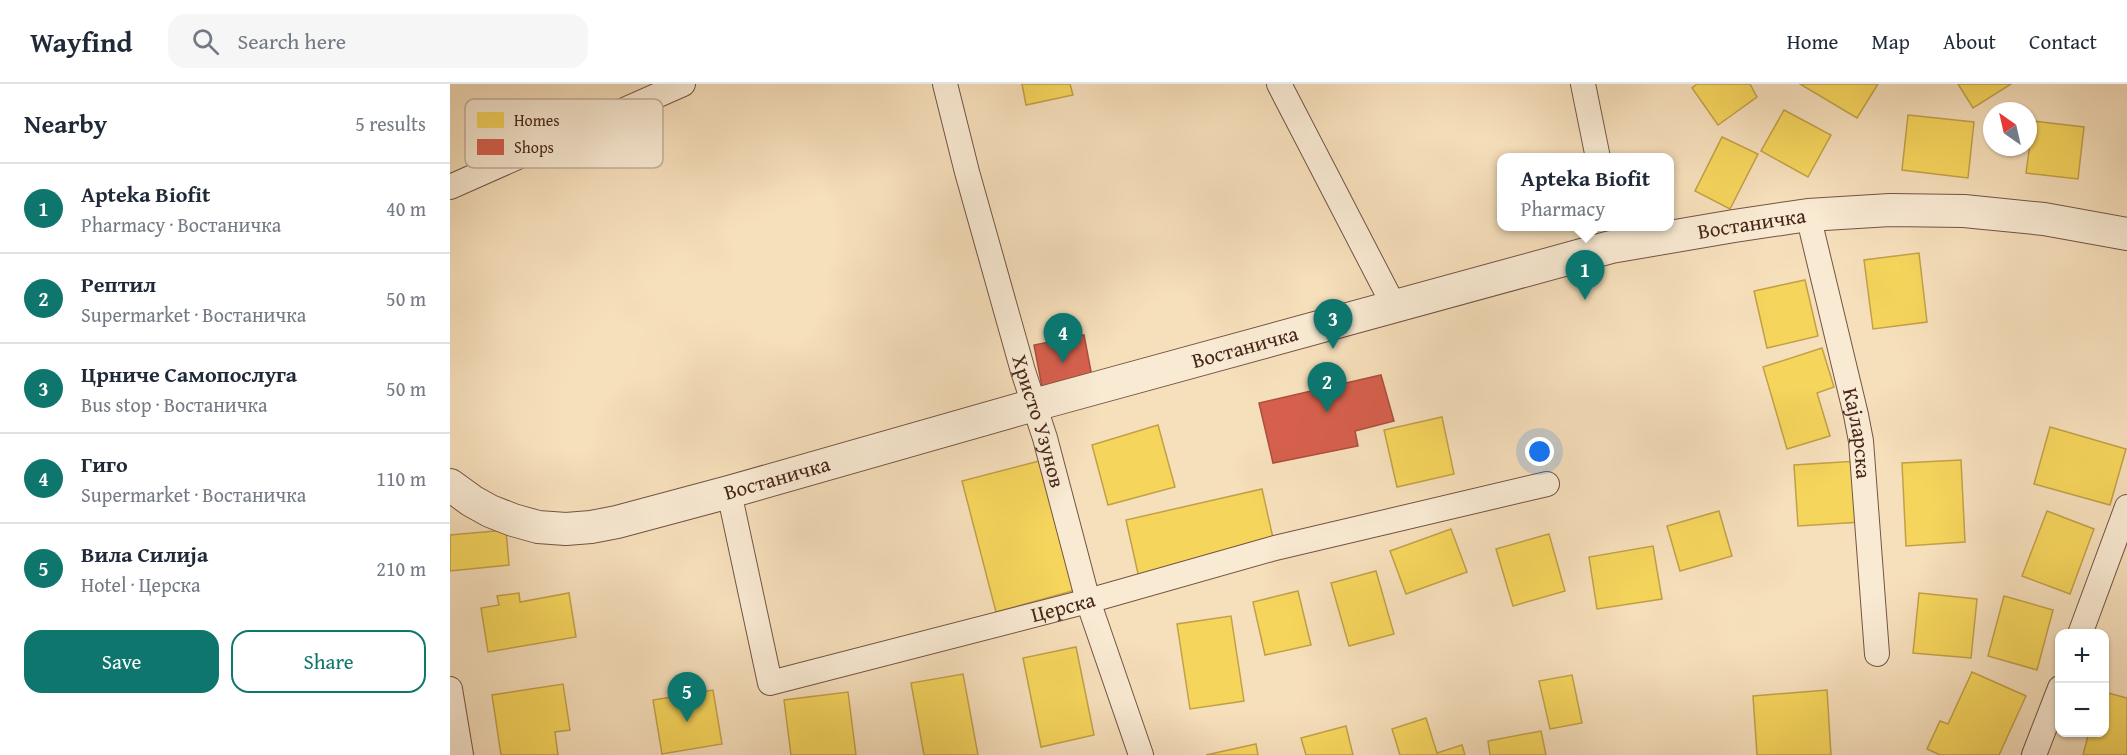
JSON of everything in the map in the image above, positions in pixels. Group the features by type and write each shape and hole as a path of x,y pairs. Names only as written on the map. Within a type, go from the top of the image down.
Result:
{"street":[{"path":"649,99 683,84"},
{"name":"Христо Узунов","path":"945,84 973,195 1045,438 1088,601 1141,755"},
{"path":"1279,84 1394,306"},
{"path":"1583,84 1597,153"},
{"path":"450,187 493,168"},
{"name":"Востаничка","path":"1674,230 1808,215 1890,210 1964,211 2044,219 2127,234"},
{"name":"Кајларска","path":"1808,215 1861,441 1877,654"},
{"name":"Востаничка","path":"450,485 472,501 513,520 538,527 566,529 617,522 1394,306 1610,237 1664,231"},
{"name":"Церска","path":"729,492 770,684 1088,601 1275,548 1547,484"},
{"path":"2081,629 2127,507"},
{"path":"450,689 462,755"},
{"path":"2034,755 2055,701"}],"building: Homes":[{"path":"1022,84 1070,84 1073,95 1026,105"},
{"path":"1697,84 1750,84 1757,97 1718,125 1692,88"},
{"path":"1800,84 1878,84 1857,118"},
{"path":"1958,84 2011,84 1973,108"},
{"path":"1784,110 1831,135 1808,177 1761,151"},
{"path":"1908,115 1974,122 1968,178 1902,170"},
{"path":"2037,121 2084,127 2078,179 2026,173 2028,156 2037,156"},
{"path":"1722,137 1758,154 1730,209 1695,191"},
{"path":"1919,253 1927,322 1873,329 1864,260"},
{"path":"1805,280 1818,336 1767,348 1754,291"},
{"path":"1822,348 1834,387 1817,393 1830,436 1787,449 1763,367"},
{"path":"1442,417 1454,474 1397,487 1384,430"},
{"path":"1158,425 1175,487 1108,505 1092,445"},
{"path":"2050,427 2126,449 2110,505 2034,484"},
{"path":"1043,460 1075,580 1072,591 996,612 962,481"},
{"path":"1961,460 1965,542 1906,546 1902,463"},
{"path":"1858,461 1862,522 1798,526 1794,465"},
{"path":"1262,489 1275,547 1139,578 1126,520"},
{"path":"1719,511 1732,556 1680,571 1667,526"},
{"path":"2047,511 2094,529 2070,594 2022,576"},
{"path":"1451,529 1467,572 1406,594 1390,551"},
{"path":"506,530 509,565 450,571 450,535"},
{"path":"1549,534 1565,591 1513,606 1496,549"},
{"path":"1653,546 1662,599 1597,609 1589,557"},
{"path":"1376,571 1394,634 1349,646 1331,583"},
{"path":"1298,591 1311,645 1265,655 1253,602"},
{"path":"519,593 520,602 569,593 576,637 488,652 481,608 499,605 497,596"},
{"path":"1919,593 1977,599 1971,658 1913,653"},
{"path":"2004,596 2053,610 2037,670 1988,656"},
{"path":"1231,616 1244,701 1190,709 1177,624"},
{"path":"1076,647 1094,735 1041,747 1023,658"},
{"path":"1972,672 2026,696 1999,755 1940,755 1927,749 1940,721 1948,724"},
{"path":"963,674 978,755 924,755 911,683"},
{"path":"1572,675 1582,723 1550,729 1539,681"},
{"path":"563,684 570,730 555,732 558,755 501,755 492,695"},
{"path":"713,690 722,744 662,754 653,700"},
{"path":"1827,690 1831,755 1757,755 1753,696"},
{"path":"848,692 856,755 791,755 784,700"},
{"path":"2109,693 2127,698 2127,755 2083,755 2088,737 2109,737"},
{"path":"1426,718 1437,753 1462,745 1465,755 1400,755 1392,729"},
{"path":"1346,726 1353,755 1306,755 1301,738"},
{"path":"1541,731 1546,755 1490,755 1488,741"},
{"path":"1256,744 1258,755 1206,755"}],"building: Shops":[{"path":"1084,335 1093,382 1043,392 1034,345"},
{"path":"1381,375 1394,421 1355,431 1358,446 1273,463 1259,403"}],"place":[{"name":"Apteka Biofit","path":"1585,300"},
{"name":"Црниче Самопослуга","path":"1333,349"},
{"name":"Гиго","path":"1063,363"},
{"name":"Рептил","path":"1327,412"},
{"name":"Вила Силија","path":"687,722"}]}
